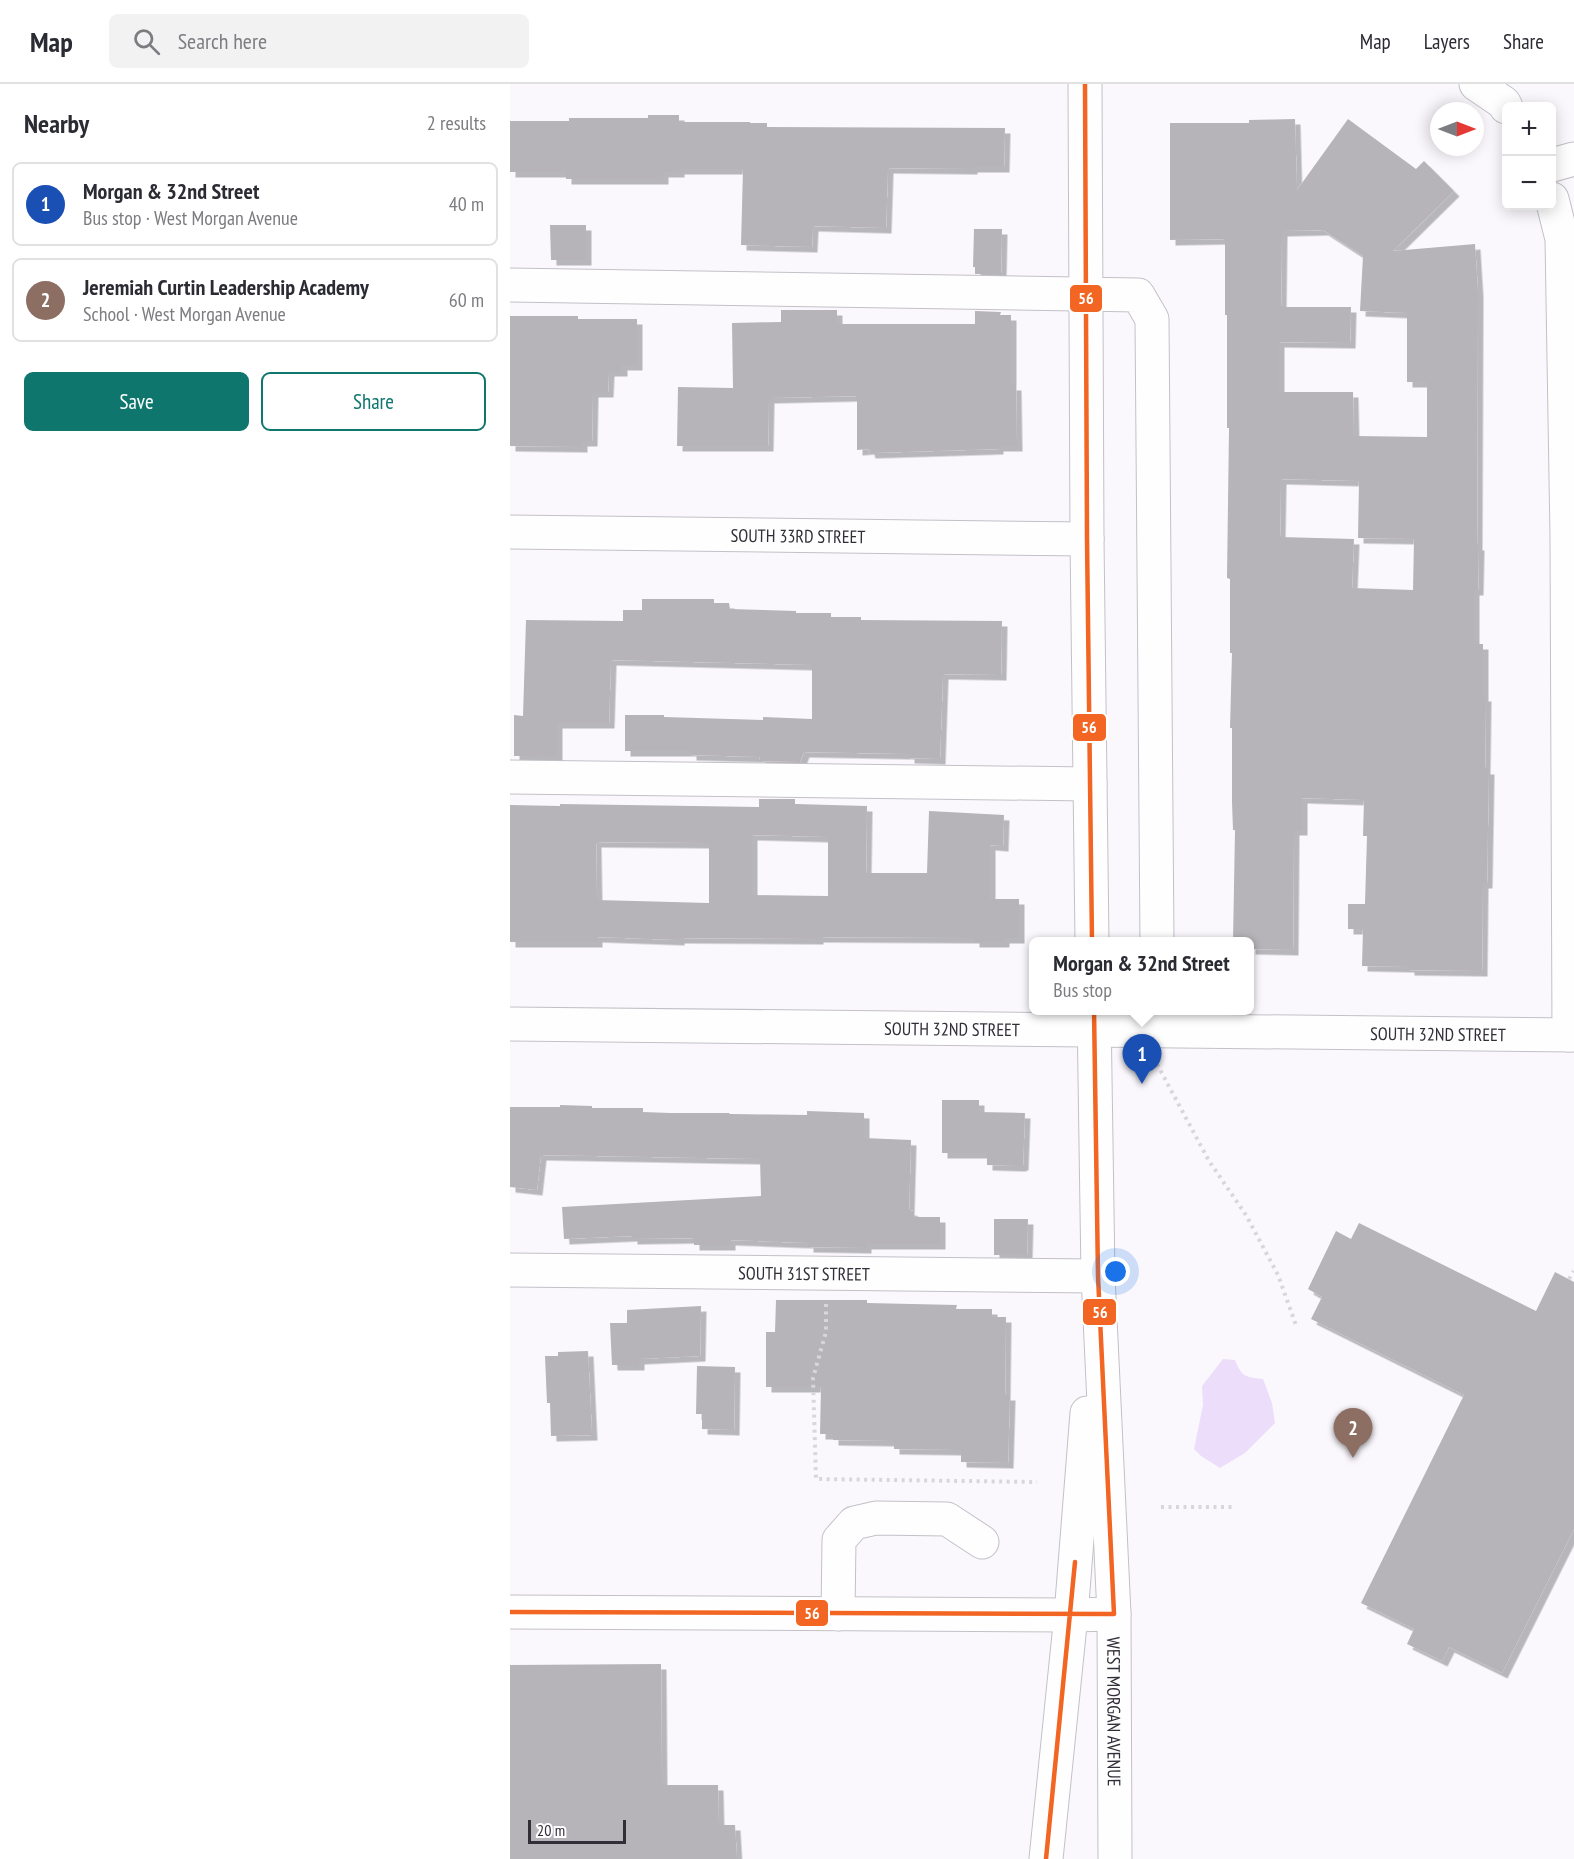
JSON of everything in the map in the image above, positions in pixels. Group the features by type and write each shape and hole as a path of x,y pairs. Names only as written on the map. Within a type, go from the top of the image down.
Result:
{"street":[{"path":"1085,84 1092,937"},
{"path":"1476,84 1503,102"},
{"path":"1556,164 1574,159"},
{"path":"1554,210 1562,239 1571,536 1572,1035"},
{"path":"510,285 1138,295 1152,319 1157,937"},
{"name":"SOUTH 33RD STREET","path":"510,532 1087,539"},
{"path":"510,777 1090,784"},
{"name":"SOUTH 32ND STREET","path":"510,1024 1094,1020 1572,1035"},
{"name":"WEST MORGAN AVENUE","path":"1094,1020 1098,1276 1114,1614 1116,1859"},
{"name":"SOUTH 31ST STREET","path":"510,1270 1098,1276"},
{"name":"WEST MORGAN AVENUE","path":"1046,1859 1071,1615 1098,1276"},
{"path":"838,1614 839,1540 854,1523 876,1518 947,1519 982,1542"},
{"path":"510,1612 1114,1614"}],"path":[{"path":"1157,1063 1209,1161 1246,1215 1278,1275 1297,1329"},
{"path":"1569,1279 1574,1271"},
{"path":"827,1273 826,1332 813,1378 816,1479 1036,1482"},
{"path":"1161,1507 1236,1507"}],"shaded area":[{"path":"1223,1359 1235,1360 1245,1375 1263,1379 1272,1403 1275,1423 1245,1453 1220,1468 1194,1449 1203,1405 1202,1386"}],"building":[{"path":"648,115 679,115 679,122 767,123 767,127 1005,128 1004,167 888,168 886,228 813,226 812,247 741,245 743,169 679,169 679,172 663,172 663,179 566,179 566,172 510,172 510,121 648,118"},
{"path":"1295,119 1297,190 1348,119 1416,169 1424,161 1454,191 1393,251 1475,244 1478,292 1477,545 1479,545 1478,590 1474,590 1474,644 1483,644 1483,696 1486,696 1485,769 1489,769 1487,883 1483,883 1482,971 1409,970 1409,967 1362,966 1363,929 1348,929 1348,904 1365,904 1367,836 1363,836 1364,800 1302,798 1302,830 1294,830 1293,950 1254,949 1254,937 1233,937 1235,830 1233,830 1232,802 1232,728 1230,728 1232,653 1230,653 1230,579 1227,578 1229,428 1227,428 1225,239 1170,240 1170,123 1249,123 1249,120","holes":["1323,230 1363,256 1360,311 1407,313 1407,382 1427,382 1427,437 1354,436 1353,392 1279,392 1279,342 1350,343 1351,307 1281,307 1282,231","1281,479 1359,481 1358,538 1414,539 1413,590 1352,588 1354,539 1280,537"]},
{"path":"550,225 586,225 586,260 551,260"},
{"path":"974,229 1002,229 1001,274 975,274 975,267 973,267"},
{"path":"781,310 837,310 837,324 975,324 975,311 1001,312 1000,315 1011,315 1011,385 1016,385 1017,446 998,446 998,449 870,453 869,449 857,450 857,396 769,398 768,446 677,446 678,387 733,388 732,323 781,322"},
{"path":"510,316 637,319 637,365 622,365 622,371 609,371 608,392 593,392 592,441 582,441 582,447 510,446"},
{"path":"642,599 714,599 714,603 729,603 730,609 831,613 831,617 861,617 861,620 1002,621 1001,675 943,674 940,759 909,758 909,754 804,752 800,762 759,761 760,757 691,755 691,751 625,751 625,715 763,720 763,717 812,719 812,665 611,660 609,723 557,723 557,756 514,756 514,715 523,716 526,620 623,621 623,610 642,610"},
{"path":"759,799 795,799 795,804 867,806 866,873 927,873 929,811 1004,815 1003,846 990,845 990,899 1019,899 1019,938 1004,938 1004,942 974,942 974,938 818,937 818,939 679,938 679,940 597,937 597,942 510,942 510,805 759,807","holes":["752,835 828,837 828,896 752,895","596,842 709,843 709,903 597,900"]},
{"path":"942,1100 979,1100 979,1112 1025,1113 1023,1165 987,1165 987,1153 942,1153"},
{"path":"560,1105 592,1106 592,1108 643,1108 643,1112 670,1113 807,1115 807,1111 864,1113 864,1138 911,1140 909,1210 913,1211 913,1217 940,1217 940,1244 866,1244 866,1248 808,1247 808,1243 730,1240 730,1245 694,1245 694,1238 632,1239 632,1236 564,1239 562,1207 761,1196 760,1159 541,1155 537,1190 510,1187 510,1107 560,1107"},
{"path":"994,1219 1028,1219 1027,1255 994,1255"},
{"path":"1359,1223 1536,1311 1555,1272 1574,1282 1574,1529 1502,1673 1449,1647 1442,1661 1407,1644 1414,1629 1361,1603 1464,1395 1311,1319 1322,1297 1308,1289 1336,1231 1351,1239"},
{"path":"776,1300 867,1300 867,1303 957,1305 956,1309 992,1309 992,1317 1006,1317 1005,1395 1010,1395 1008,1463 961,1462 961,1450 894,1449 894,1441 833,1440 833,1434 820,1434 821,1387 766,1387 766,1332 775,1332"},
{"path":"701,1306 700,1356 639,1359 639,1365 612,1365 610,1323 627,1323 627,1310"},
{"path":"588,1351 592,1435 551,1436 545,1356 558,1356 558,1352"},
{"path":"697,1366 735,1367 734,1430 702,1429 702,1414 696,1414"},
{"path":"661,1664 662,1785 718,1785 719,1825 735,1825 737,1859 510,1859 510,1665"}],"transit line":[{"name":"56","path":"1085,84 1092,937"},
{"name":"56","path":"510,1612 1114,1614 1098,1276 1094,1015"},
{"name":"56","path":"1046,1859 1075,1562"}],"place":[{"name":"Morgan & 32nd Street","path":"1142,1084"},
{"name":"Jeremiah Curtin Leadership Academy","path":"1353,1458"}]}
